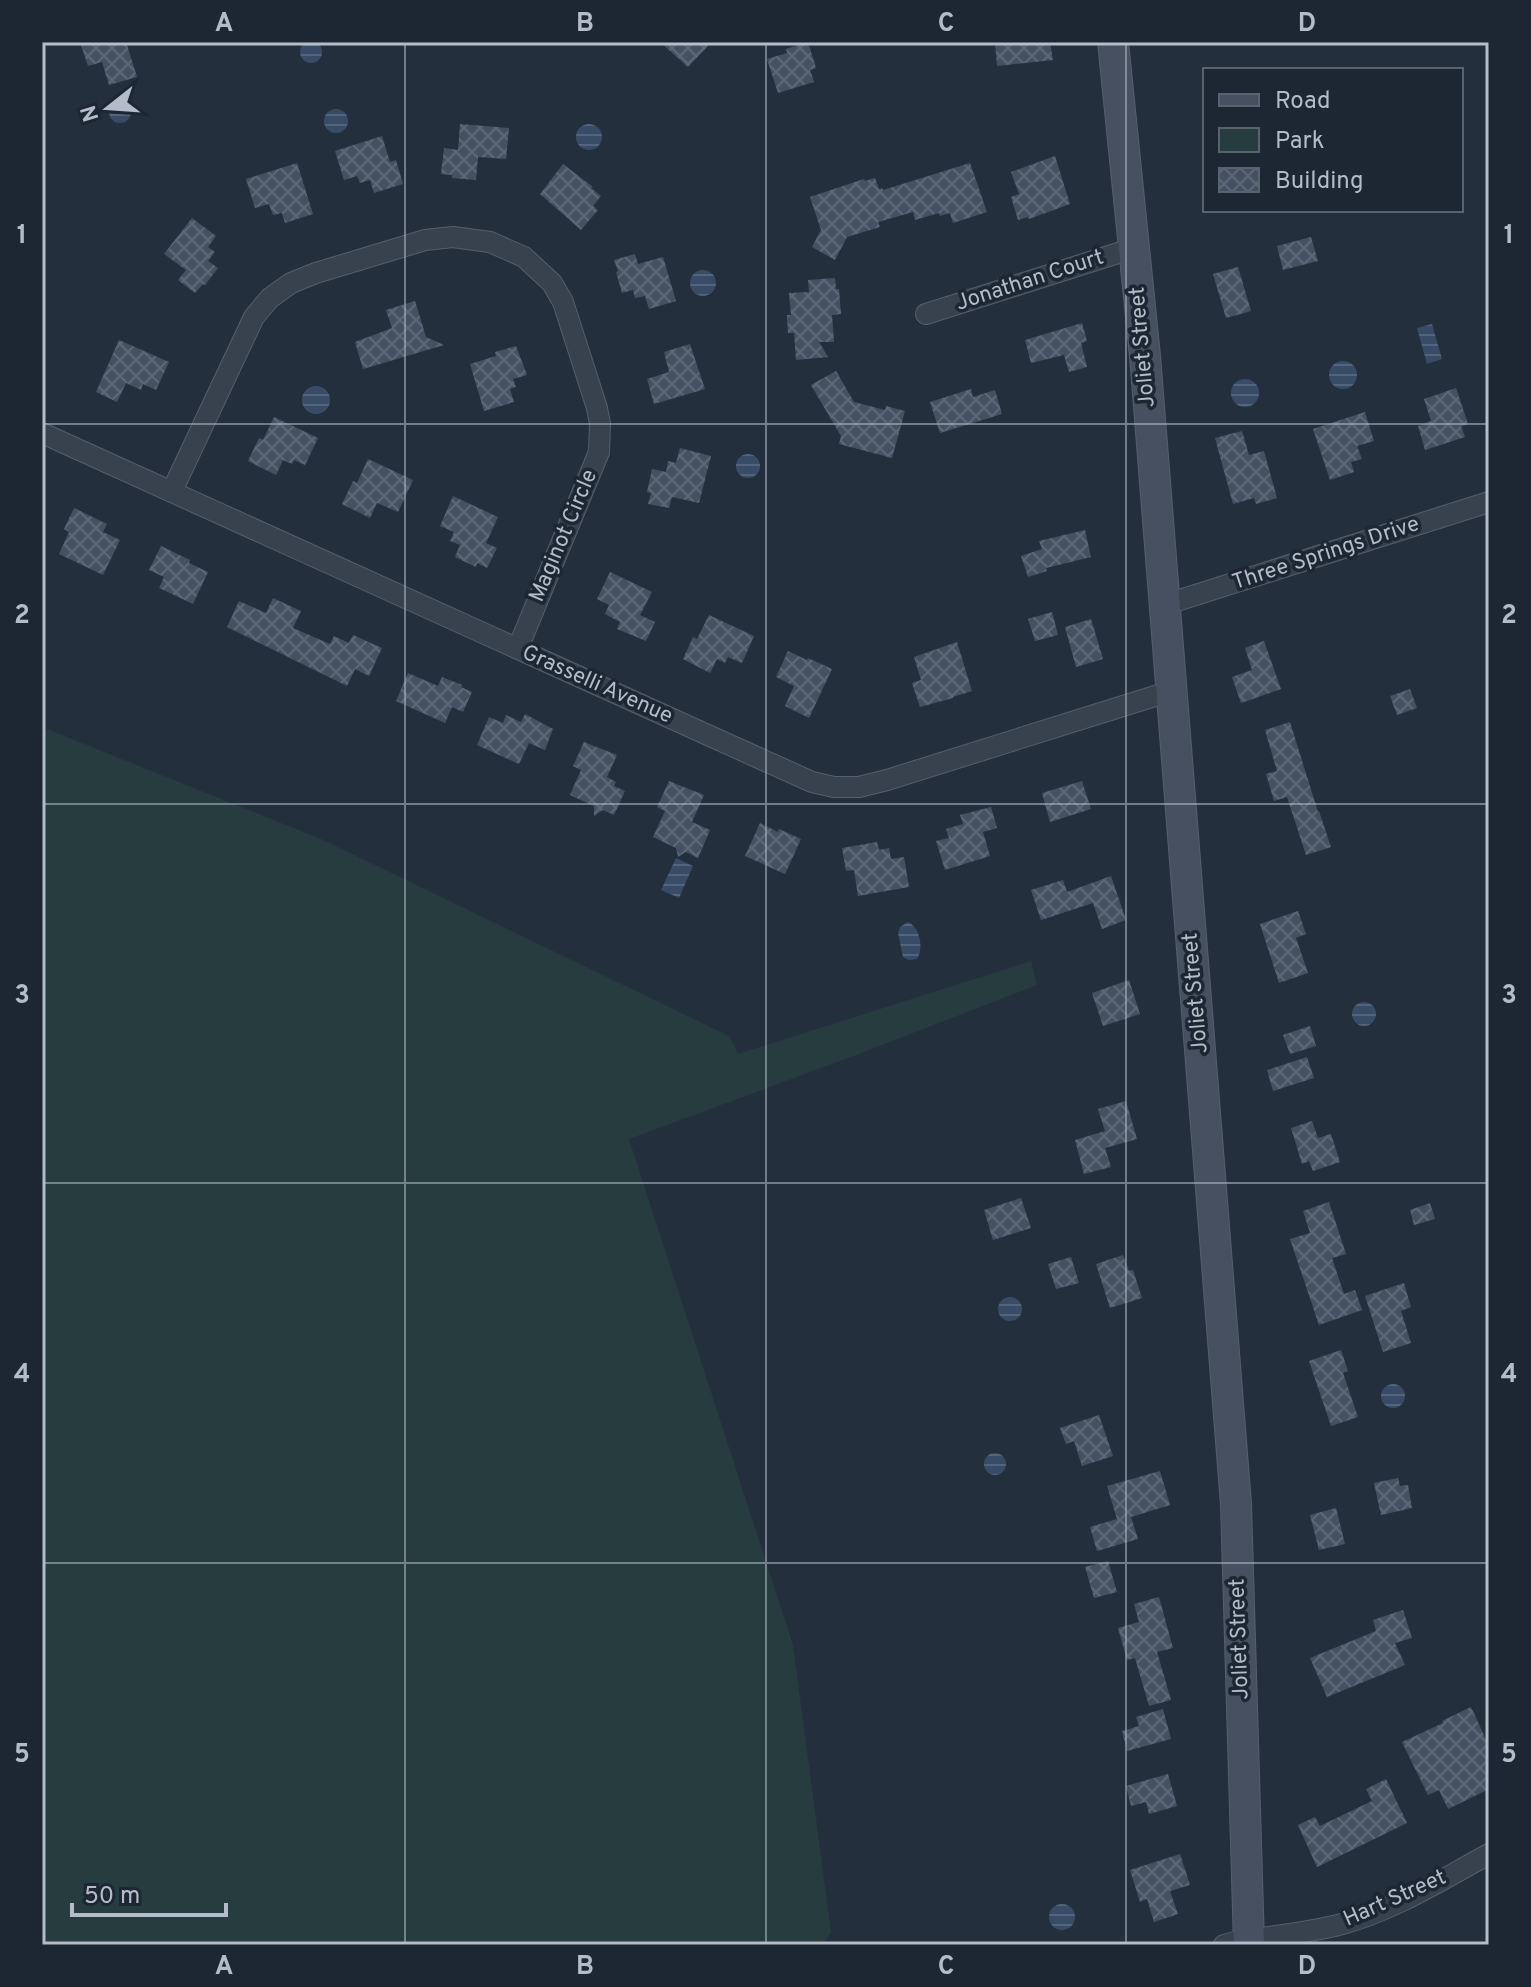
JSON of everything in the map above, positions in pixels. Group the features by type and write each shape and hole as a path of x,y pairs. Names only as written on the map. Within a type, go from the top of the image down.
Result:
{"street":[{"name":"Joliet Street","path":"1113,42 1145,356 1236,1504 1243,1942"},
{"name":"Maginot Circle","path":"172,491 254,317 270,298 291,283 425,240 453,237 490,242 524,257 552,283 563,302 600,424 599,452 518,648"},
{"name":"Jonathan Court","path":"926,314 1134,248"},
{"name":"Grasselli Avenue","path":"42,433 812,782 834,787 859,787 887,780 1171,691"},
{"name":"Three Springs Drive","path":"1164,605 1489,502"},
{"name":"Hart Street","path":"1243,1942 1321,1929 1362,1918 1489,1854"}],"green space":[{"path":"42,727 321,839 729,1036 738,1054 1031,961 1037,985 629,1139 793,1645 831,1932 822,1945 42,1945"}],"water":[{"path":"307,41 315,41 322,52 315,63 307,63 300,56 300,48"},
{"path":"116,101 124,101 131,112 124,123 116,123 109,116 109,108"},
{"path":"336,109 345,112 348,121 345,130 336,133 327,130 324,121 327,112"},
{"path":"589,124 598,128 602,137 598,146 589,150 580,146 576,137 580,128"},
{"path":"703,270 712,274 716,283 712,292 703,296 694,292 690,283 694,274"},
{"path":"1432,324 1442,359 1427,364 1417,328"},
{"path":"1343,361 1353,365 1357,375 1353,385 1343,389 1333,385 1329,375 1333,365"},
{"path":"1245,379 1255,383 1259,393 1255,403 1245,407 1235,403 1231,393 1235,383"},
{"path":"316,386 326,390 330,400 326,410 316,414 306,410 302,400 306,390"},
{"path":"748,454 757,457 760,466 757,475 748,478 739,475 736,466 739,457"},
{"path":"676,858 693,866 679,898 661,890"},
{"path":"908,922 920,939 917,959 903,957 898,933 900,927"},
{"path":"1364,1002 1375,1009 1376,1014 1369,1025 1364,1026 1353,1019 1352,1014 1359,1003"},
{"path":"1010,1297 1021,1304 1022,1309 1015,1320 1010,1321 999,1314 998,1309 1005,1298"},
{"path":"1393,1384 1404,1391 1405,1396 1398,1407 1393,1408 1382,1401 1381,1396 1388,1385"},
{"path":"995,1453 1003,1456 1006,1464 1003,1472 995,1475 987,1472 984,1464 987,1456"},
{"path":"1062,1904 1071,1908 1075,1917 1071,1926 1062,1930 1053,1926 1049,1917 1053,1908"}],"building":[{"path":"80,42 126,42 137,77 109,85 102,62 88,66"},
{"path":"660,42 712,42 688,67"},
{"path":"808,42 816,68 810,70 814,82 778,93 767,59"},
{"path":"995,42 1050,42 1053,60 997,66"},
{"path":"460,124 509,128 506,159 478,157 476,180 441,174 444,148 458,150"},
{"path":"382,136 390,162 396,160 403,184 374,193 370,180 360,183 357,176 344,180 335,151"},
{"path":"1055,156 1070,204 1018,220 1011,197 1019,194 1011,172"},
{"path":"297,163 313,214 285,223 282,213 273,215 269,204 255,208 246,179"},
{"path":"970,163 987,212 953,223 950,213 915,220 913,212 878,222 880,227 847,237 835,260 812,247 821,230 810,197 864,179 875,178 879,189 883,190"},
{"path":"563,164 601,196 593,206 598,210 581,230 540,194"},
{"path":"192,218 216,236 208,247 215,252 208,261 218,268 195,293 178,280 186,270 164,254"},
{"path":"1311,237 1318,261 1283,270 1277,246"},
{"path":"635,254 638,264 663,257 676,301 649,309 645,296 635,298 633,290 622,293 614,260"},
{"path":"1238,267 1251,311 1226,318 1213,274"},
{"path":"835,278 841,314 832,315 834,342 819,342 828,357 796,360 794,333 788,333 787,315 791,315 789,293 809,292 808,280"},
{"path":"415,301 426,337 444,345 363,369 355,342 392,328 386,310"},
{"path":"1082,323 1087,341 1081,343 1087,367 1069,372 1064,355 1031,363 1025,340"},
{"path":"119,340 169,362 156,390 143,384 141,390 126,383 117,402 96,392"},
{"path":"690,344 705,389 654,404 647,379 669,372 664,352"},
{"path":"516,346 527,375 513,379 516,387 510,389 514,402 484,411 470,364"},
{"path":"836,371 854,402 885,410 886,406 905,411 892,458 839,444 841,436 811,385"},
{"path":"1456,388 1468,424 1461,426 1465,437 1425,450 1418,426 1431,421 1424,399"},
{"path":"971,389 973,397 995,390 1002,414 940,433 930,402"},
{"path":"1365,412 1374,441 1357,446 1362,459 1351,462 1354,472 1330,480 1313,429"},
{"path":"274,417 318,438 305,465 294,460 292,464 283,460 276,475 248,461"},
{"path":"1242,431 1249,455 1264,451 1277,498 1256,504 1254,498 1233,504 1215,438"},
{"path":"680,448 711,456 699,503 672,497 669,508 648,504 652,469 666,472 668,461 676,463"},
{"path":"368,459 413,480 398,512 377,503 370,518 342,504 353,481 357,483"},
{"path":"453,496 498,517 486,543 497,548 487,568 477,563 476,567 455,557 460,545 450,541 454,532 440,526"},
{"path":"74,508 107,524 103,532 120,540 103,575 59,554 69,532 64,529"},
{"path":"1085,530 1091,557 1046,568 1047,571 1028,577 1021,556 1042,549 1039,541"},
{"path":"161,546 208,572 193,604 159,588 164,577 149,570"},
{"path":"610,572 652,592 640,615 655,622 646,641 617,629 620,622 605,614 609,605 597,599"},
{"path":"273,598 301,611 293,628 330,644 334,636 349,643 353,635 382,648 369,676 355,669 347,686 227,627 239,601 266,613"},
{"path":"1052,612 1058,635 1035,641 1028,619"},
{"path":"709,615 754,636 742,663 728,657 725,663 717,659 710,673 683,659 693,637 697,639"},
{"path":"1091,619 1103,659 1076,667 1065,627"},
{"path":"1264,641 1281,689 1241,703 1232,677 1252,670 1245,648"},
{"path":"957,642 972,691 920,707 912,683 921,680 914,657"},
{"path":"788,651 832,669 809,718 785,706 794,686 776,677"},
{"path":"408,673 438,686 442,677 472,692 463,712 452,707 445,723 396,701"},
{"path":"1410,689 1417,708 1397,715 1390,696"},
{"path":"525,714 553,729 545,750 529,743 519,764 477,745 489,717 503,723 506,715 521,722"},
{"path":"1290,722 1331,847 1306,855 1287,797 1274,801 1266,774 1277,771 1265,730"},
{"path":"584,742 617,755 607,777 616,782 614,786 625,791 614,815 603,810 594,816 594,806 570,795 581,770 573,766"},
{"path":"669,781 704,795 692,822 710,830 698,858 686,852 678,857 676,848 653,837 665,811 657,807"},
{"path":"1082,781 1091,809 1050,822 1042,793"},
{"path":"991,807 997,828 983,832 990,856 945,870 936,841 949,838 946,829 963,824 960,815"},
{"path":"760,823 801,839 785,874 745,856"},
{"path":"877,842 879,850 889,848 891,859 904,857 909,887 858,896 854,870 846,871 842,848"},
{"path":"1111,876 1126,920 1102,929 1093,903 1041,920 1031,890 1063,880 1067,892"},
{"path":"1298,911 1306,934 1296,938 1308,973 1279,983 1260,924"},
{"path":"1129,980 1140,1014 1103,1026 1092,993"},
{"path":"1310,1026 1316,1046 1290,1054 1283,1035"},
{"path":"1307,1057 1314,1078 1273,1091 1267,1070"},
{"path":"1126,1101 1137,1139 1105,1148 1111,1167 1084,1174 1075,1140 1105,1131 1098,1109"},
{"path":"1312,1121 1318,1138 1331,1134 1340,1162 1313,1171 1309,1161 1302,1164 1291,1128"},
{"path":"1021,1198 1031,1228 993,1240 984,1210"},
{"path":"1329,1202 1346,1254 1332,1258 1344,1294 1355,1290 1362,1310 1319,1325 1290,1239 1310,1233 1303,1211"},
{"path":"1430,1203 1435,1219 1414,1225 1410,1210"},
{"path":"1123,1255 1129,1271 1133,1270 1142,1298 1110,1308 1096,1264"},
{"path":"1071,1257 1079,1283 1056,1289 1048,1264"},
{"path":"1404,1283 1411,1307 1401,1311 1411,1343 1383,1352 1365,1296"},
{"path":"1341,1350 1348,1371 1343,1373 1358,1417 1331,1426 1309,1361"},
{"path":"1099,1415 1113,1456 1082,1466 1074,1441 1066,1444 1060,1428"},
{"path":"1160,1471 1170,1505 1131,1517 1138,1539 1097,1551 1090,1527 1117,1519 1107,1486"},
{"path":"1398,1478 1400,1486 1408,1485 1412,1508 1381,1515 1374,1483"},
{"path":"1336,1508 1345,1544 1319,1550 1310,1515"},
{"path":"1108,1561 1117,1592 1094,1598 1085,1567"},
{"path":"1159,1597 1173,1648 1157,1652 1171,1700 1149,1706 1135,1658 1127,1660 1118,1628 1139,1622 1134,1604"},
{"path":"1403,1610 1412,1638 1395,1643 1405,1665 1327,1697 1310,1658 1376,1631 1373,1620"},
{"path":"1471,1707 1489,1746 1489,1789 1448,1809 1439,1790 1428,1795 1402,1742"},
{"path":"1163,1709 1171,1739 1127,1751 1122,1731 1139,1726 1136,1717"},
{"path":"1168,1774 1177,1806 1149,1814 1146,1802 1131,1806 1126,1786"},
{"path":"1386,1779 1407,1823 1317,1867 1298,1825 1315,1817 1320,1826 1372,1801 1366,1789"},
{"path":"1180,1854 1190,1885 1170,1891 1178,1914 1154,1922 1147,1899 1140,1902 1130,1870"}]}
